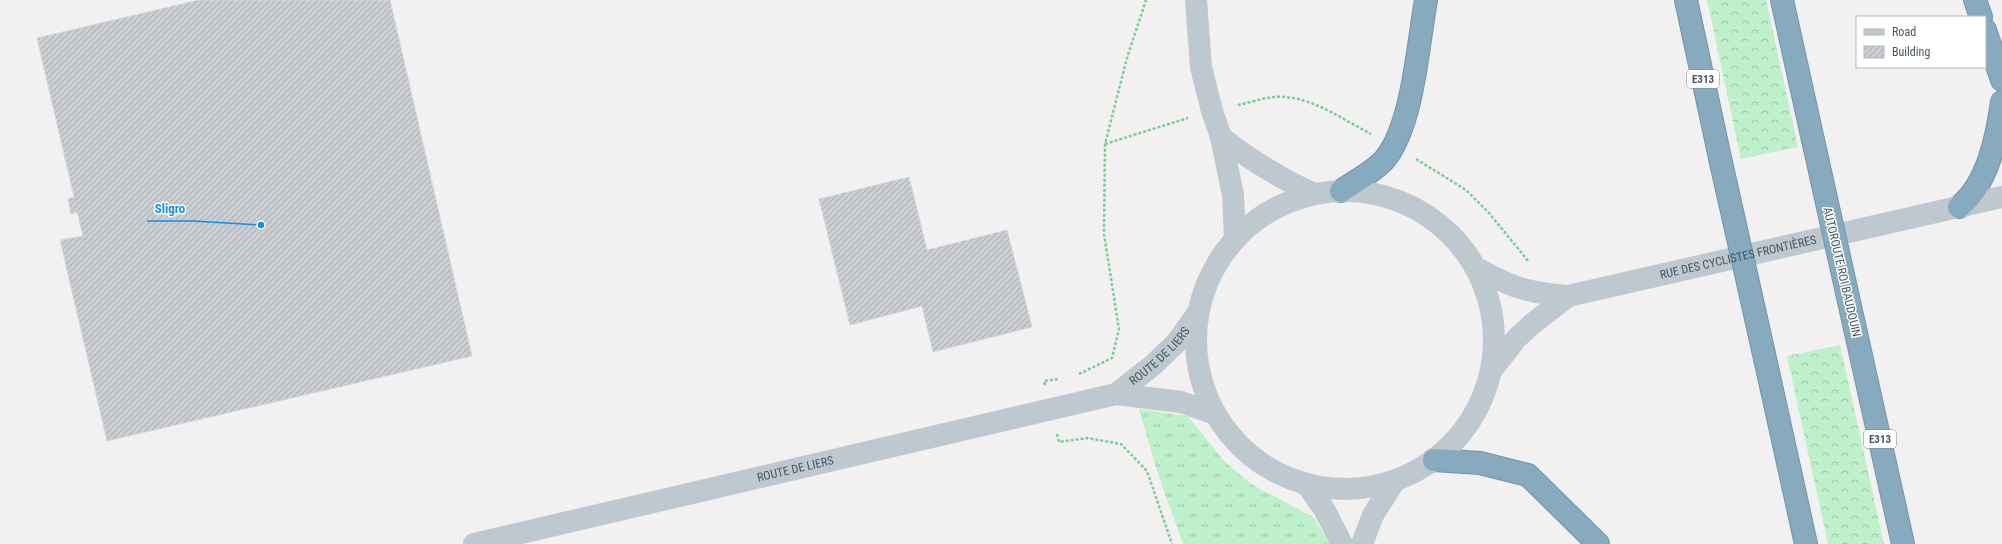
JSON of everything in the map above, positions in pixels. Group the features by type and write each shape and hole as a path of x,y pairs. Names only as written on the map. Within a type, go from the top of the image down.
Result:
{"highway":[{"path":"1341,191 1384,160 1394,146 1410,98 1426,0"},
{"name":"E313","path":"1686,0 1806,544"},
{"name":"AUTOROUTE ROI BAUDOUIN","path":"1782,0 1903,544"},
{"path":"1975,0 1981,16"},
{"path":"1986,33 2002,80"},
{"path":"1959,207 1968,200 1979,185 1991,150 2002,102"},
{"path":"1434,460 1480,463 1528,475 1598,544"}],"street":[{"path":"1196,0 1201,67 1212,111 1221,137 1233,195 1235,239"},
{"path":"1221,137 1248,159 1268,171 1314,194"},
{"path":"1341,191 1367,192 1394,199 1418,210 1441,225 1461,246 1475,267 1487,293 1492,318 1494,343 1491,371 1483,398 1471,420 1454,442 1434,460 1394,482 1378,486 1347,490 1307,485 1270,470 1238,444 1215,414 1200,377 1196,356 1198,312 1206,286 1217,264 1235,239 1264,215 1288,202 1314,194 1341,191"},
{"name":"RUE DES CYCLISTES FRONTIÈRES","path":"1475,267 1519,289 1541,294 1568,296 2002,197"},
{"name":"RUE DES CYCLISTES FRONTIÈRES","path":"1491,371 1516,339 1530,325 1568,296"},
{"name":"ROUTE DE LIERS","path":"1116,394 1152,366 1177,342 1198,312"},
{"name":"ROUTE DE LIERS","path":"474,544 1116,394 1181,402 1215,414"},
{"path":"1362,544 1373,516 1394,482"},
{"path":"1307,485 1324,509 1342,544"}],"path":[{"path":"1075,376 1112,358 1119,329 1104,234 1105,144 1127,58 1146,0"},
{"path":"1044,381 1067,378"},
{"path":"1052,409 1059,442 1087,438 1121,444 1147,471 1172,544"}],"green space":[{"path":"1707,0 1766,0 1798,147 1741,159"},
{"path":"1840,345 1884,544 1828,544 1787,356"},
{"path":"1139,409 1188,416 1224,461 1251,484 1313,517 1330,544 1183,544 1157,471"}],"building":[{"path":"199,0 390,0 472,356 107,441 60,240 83,236 77,212 71,214 68,199 74,197 37,38"},
{"path":"909,177 927,250 1007,230 1032,327 933,352 922,306 850,325 819,199"}],"place":[{"name":"Sligro","path":"261,225"}]}
